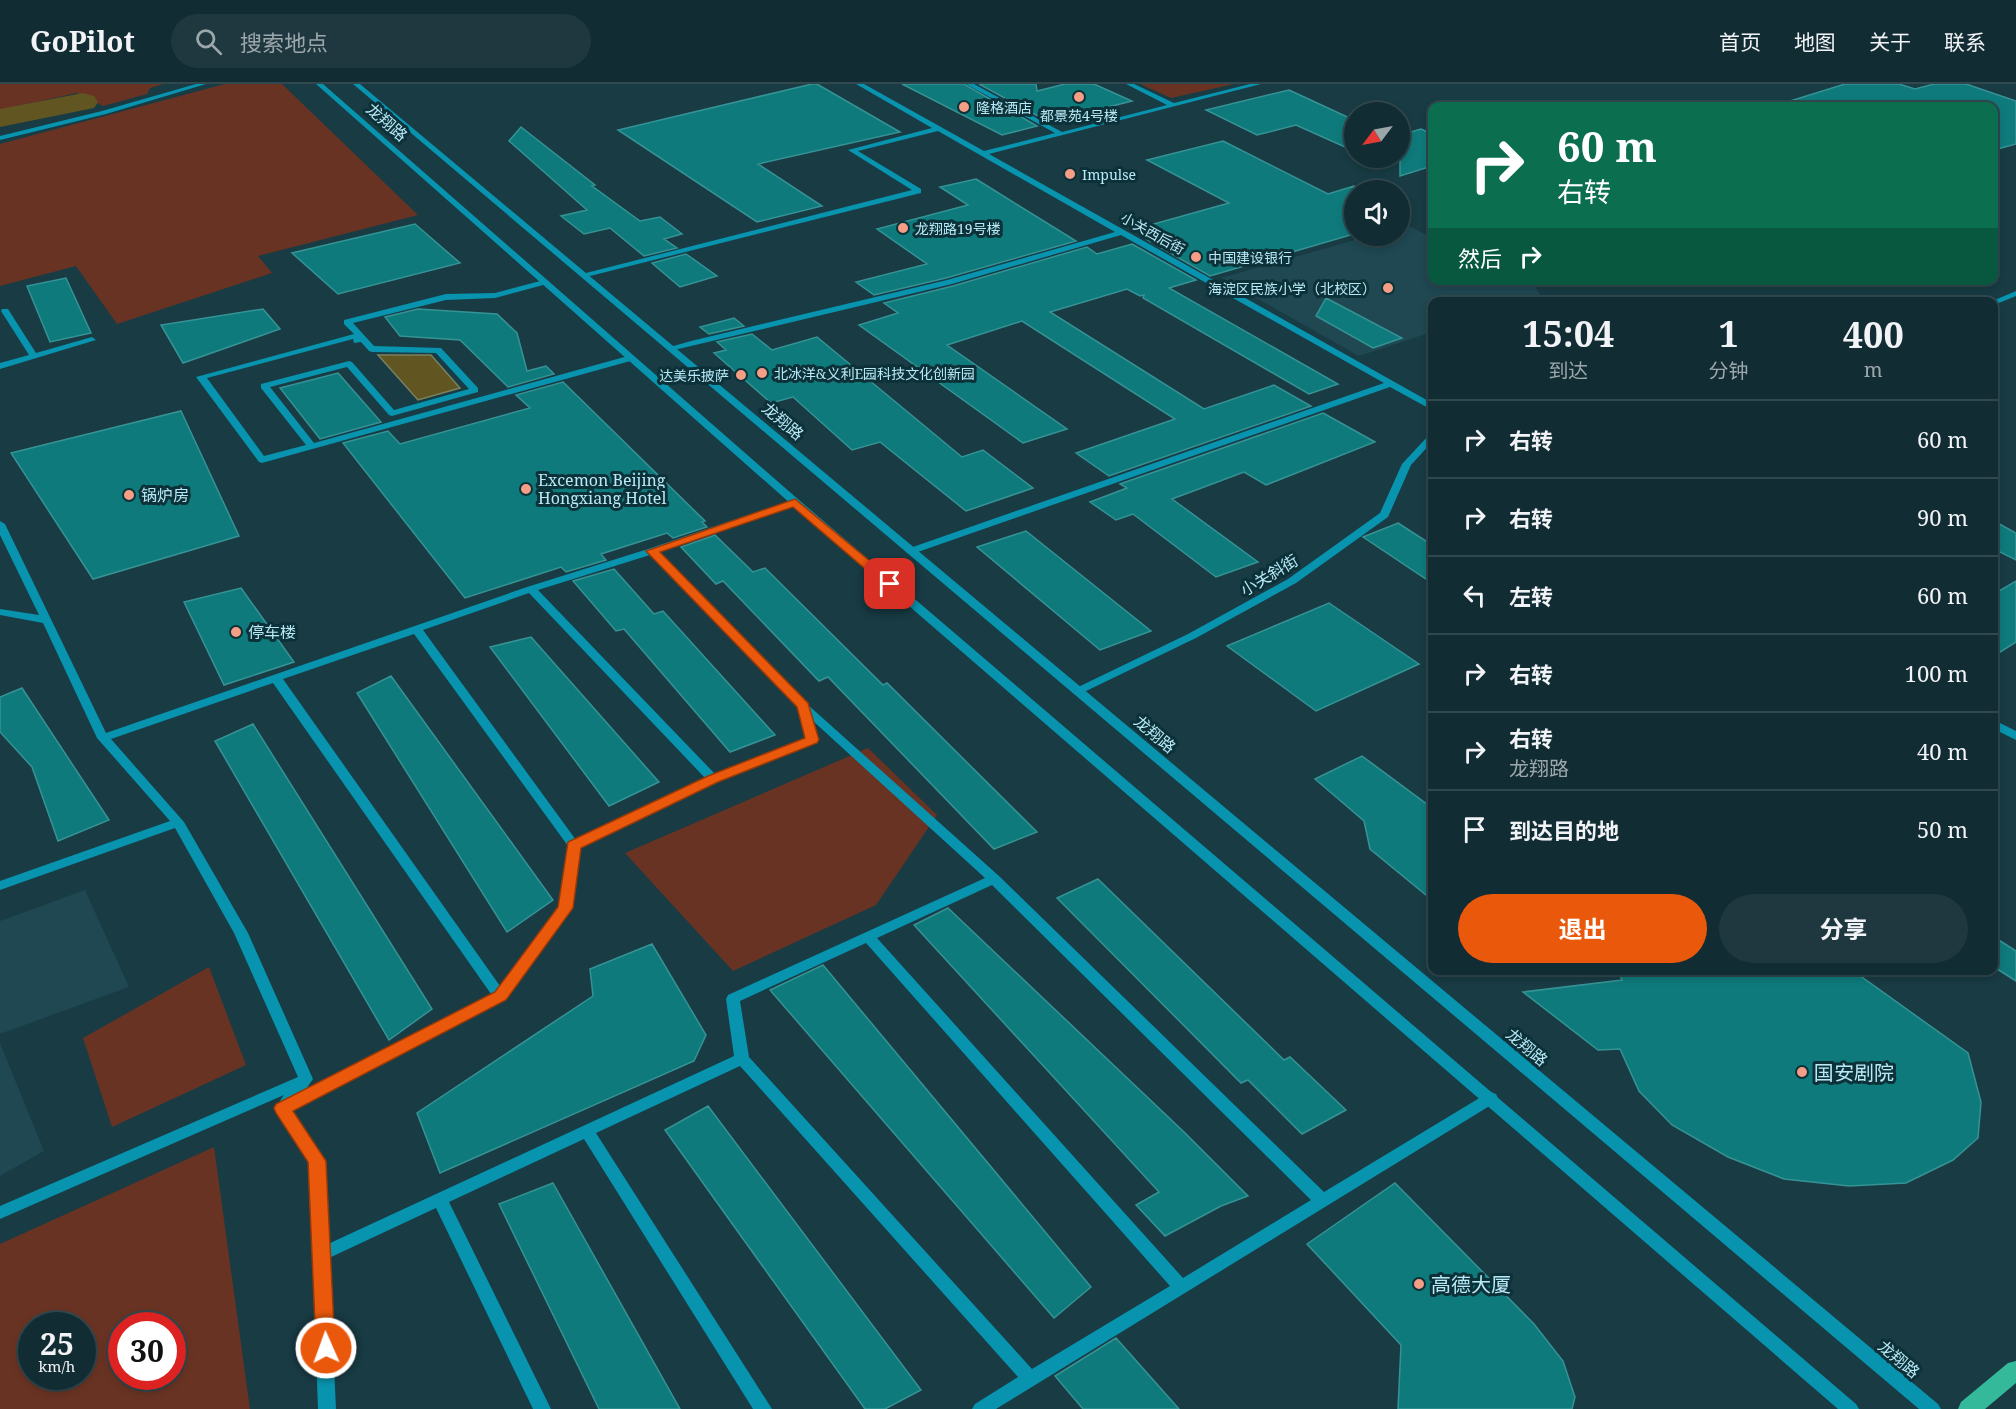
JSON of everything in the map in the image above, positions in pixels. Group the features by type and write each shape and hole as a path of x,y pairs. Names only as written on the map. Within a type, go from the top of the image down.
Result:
{"main road":[{"path":"1968,1409 2016,1370"}],"street":[{"path":"0,138 104,113 203,84"},
{"name":"龙翔路","path":"319,84 795,502 1850,1409"},
{"name":"龙翔路","path":"356,84 1932,1409"},
{"name":"小关西后街","path":"858,84 1428,405"},
{"path":"969,84 1061,134"},
{"path":"1129,84 1174,106"},
{"path":"982,154 1174,106 1245,85 1258,84"},
{"path":"585,276 918,191 852,150 938,129"},
{"path":"673,349 722,334 844,308 1047,257 1122,232"},
{"path":"312,446 264,386 349,364 393,413 475,390 438,350 372,349 347,322 446,297 495,295 544,282"},
{"path":"1998,300 2016,293"},
{"path":"5,311 34,356"},
{"path":"355,345 360,335"},
{"path":"360,335 201,377 262,460 631,358"},
{"path":"0,366 92,340"},
{"path":"911,551 1391,384"},
{"path":"485,390 498,389 503,394"},
{"name":"小关斜街","path":"1078,691 1192,636 1292,581 1384,515 1407,464 1428,441"},
{"path":"103,738 531,589 795,502"},
{"path":"0,524 103,738 178,822 242,933 306,1079"},
{"path":"652,551 803,706 994,879 1323,1201"},
{"path":"531,589 713,779"},
{"path":"0,612 47,620"},
{"path":"282,1108 500,996 566,908 574,846 416,629"},
{"path":"276,678 500,996"},
{"path":"574,846 713,779 812,740 803,706"},
{"path":"1998,726 2016,736"},
{"path":"0,886 178,822"},
{"path":"994,879 733,999 741,1059 1030,1379"},
{"path":"868,937 1181,1287"},
{"path":"322,1254 741,1059"},
{"path":"282,1108 306,1079"},
{"path":"0,1213 306,1079"},
{"path":"981,1409 1491,1098"},
{"path":"282,1108 317,1161 327,1409"},
{"path":"587,1131 763,1409"},
{"path":"440,1199 542,1409"}],"shaded area":[{"path":"0,84 164,84 150,88 147,94 103,106 77,93 0,110"},
{"path":"225,84 282,84 418,215 258,256 272,273 117,324 76,266 0,286 0,144"},
{"path":"1140,84 1234,84 1171,98"},
{"name":"海淀区民族小学（北校区）","path":"1410,227 1428,236 1428,285 1534,285 1541,296 1428,297 1428,333 1359,356 1221,278 1344,243 1344,246 1410,246"},
{"path":"378,355 431,355 460,388 418,400"},
{"path":"868,748 937,815 876,905 733,971 625,853"},
{"path":"85,890 129,987 0,1034 0,921"},
{"path":"209,967 246,1065 112,1127 83,1038"},
{"path":"0,1043 44,1151 0,1176"},
{"path":"214,1147 250,1409 0,1409 0,1244"}],"building":[{"path":"817,84 900,132 758,164 822,206 757,222 618,130"},
{"name":"隆格酒店","path":"902,84 964,84 1037,126 1002,135"},
{"path":"979,84 1036,84 1037,91 1065,84 1094,84 1132,101 1049,122"},
{"path":"1845,84 1899,84 1915,89 1934,84 1966,84 2016,101 2016,144 1998,149 1998,102 1790,101"},
{"path":"1289,90 1344,115 1344,147 1296,125 1257,135 1206,110"},
{"path":"521,127 595,185 592,186 640,221 660,217 682,234 664,239 677,248 644,256 610,228 584,234 561,216 587,210 509,141"},
{"path":"1421,129 1428,132 1428,167 1400,176 1400,168 1410,168 1410,132"},
{"path":"1223,141 1328,194 1344,189 1344,237 1210,276 1146,239 1158,236 1143,227 1229,203 1147,160"},
{"path":"976,179 1076,241 946,278 874,295 856,282 927,264 877,229 968,205 940,187"},
{"path":"415,224 460,263 338,294 292,253"},
{"path":"1132,244 1196,280 1169,288 1338,384 1309,394 1143,298 1144,295 1140,296 1127,289 1050,312 1204,409 1274,385 1311,406 1109,476 1076,453 1175,419 1022,321 947,345 1067,429 1023,443 859,325 898,313 884,303 953,286 1087,247 1097,254"},
{"path":"686,254 717,276 680,287 652,263"},
{"path":"66,278 91,333 50,342 27,286"},
{"path":"1326,298 1402,338 1373,348 1316,316"},
{"path":"263,309 280,329 183,363 161,325"},
{"path":"418,309 497,314 517,333 527,371 546,366 554,374 508,387 460,340 400,336 385,317"},
{"path":"734,318 744,326 709,334 700,327"},
{"path":"752,334 772,350 817,337 962,457 983,450 1033,488 966,511 880,442 852,450 793,397 771,403 714,353 726,350 717,342"},
{"path":"338,373 381,422 320,439 280,388"},
{"name":"Excemon Beijing Hongxiang Hotel","path":"563,382 705,521 702,522 707,527 673,538 667,533 601,554 606,560 566,572 561,567 465,598 343,443 388,431 400,444 530,408 516,395"},
{"name":"锅炉房","path":"181,411 239,536 93,579 11,453"},
{"path":"1323,413 1375,442 1266,485 1244,472 1172,499 1258,562 1216,577 1133,514 1116,520 1090,502 1127,488 1120,484"},
{"path":"1398,523 1428,542 1428,580 1363,537"},
{"path":"1998,523 2016,533 2016,560 1998,551"},
{"path":"1026,531 1151,631 1100,650 977,547"},
{"path":"715,535 753,572 765,568 883,685 887,683 1037,832 994,849 828,677 819,681 723,581 716,584 681,547"},
{"path":"614,569 654,614 663,611 775,735 730,752 624,629 616,631 573,581"},
{"path":"2016,581 2016,642 1998,653 1998,592"},
{"name":"停车楼","path":"241,588 294,662 224,685 184,602"},
{"path":"1329,603 1419,664 1316,711 1227,646"},
{"path":"531,637 659,782 609,806 490,647"},
{"path":"391,676 553,900 507,932 357,693"},
{"path":"22,688 109,820 58,841 32,767 0,732 0,697"},
{"path":"253,724 432,1009 389,1040 215,741"},
{"path":"1362,756 1428,805 1428,897 1370,849 1364,821 1315,779"},
{"path":"1098,879 1284,1060 1290,1057 1346,1110 1302,1134 1248,1080 1241,1083 1057,898"},
{"path":"948,908 1184,1132 1248,1196 1221,1206 1165,1236 1136,1205 1159,1192 914,925"},
{"path":"1998,940 2016,951 2016,981 1998,970"},
{"path":"652,944 706,1035 694,1061 440,1173 417,1113 593,996 590,969"},
{"path":"823,965 1091,1287 1054,1318 770,990"},
{"name":"国安剧院","path":"1620,975 1859,975 1968,1053 1981,1102 1978,1138 1953,1160 1906,1183 1849,1186 1784,1179 1728,1157 1672,1125 1639,1091 1620,1049 1598,1050 1523,992 1622,980"},
{"path":"708,1106 921,1390 885,1409 865,1409 665,1130"},
{"path":"553,1183 680,1409 599,1409 499,1204"},
{"name":"高德大厦","path":"1395,1183 1534,1324 1563,1361 1575,1397 1572,1409 1398,1409 1401,1345 1307,1244"},
{"path":"1116,1338 1179,1409 1083,1409 1055,1376"}],"waterway":[{"path":"0,118 83,102"}],"place":[{"name":"都景苑4号楼","path":"1079,97"},
{"name":"隆格酒店","path":"964,107"},
{"name":"Impulse","path":"1070,174"},
{"name":"龙翔路19号楼","path":"903,228"},
{"name":"中国建设银行","path":"1196,257"},
{"name":"海淀区民族小学（北校区）","path":"1388,288"},
{"name":"北冰洋&义利E园科技文化创新园","path":"762,373"},
{"name":"达美乐披萨","path":"741,375"},
{"name":"Excemon Beijing Hongxiang Hotel","path":"526,489"},
{"name":"锅炉房","path":"129,495"},
{"name":"停车楼","path":"236,632"},
{"name":"国安剧院","path":"1802,1072"},
{"name":"高德大厦","path":"1419,1284"}],"route":[{"path":"326,1348 317,1161 282,1108 500,996 566,908 574,846 713,779 812,740 803,706 652,551 795,502 890,584"}]}
